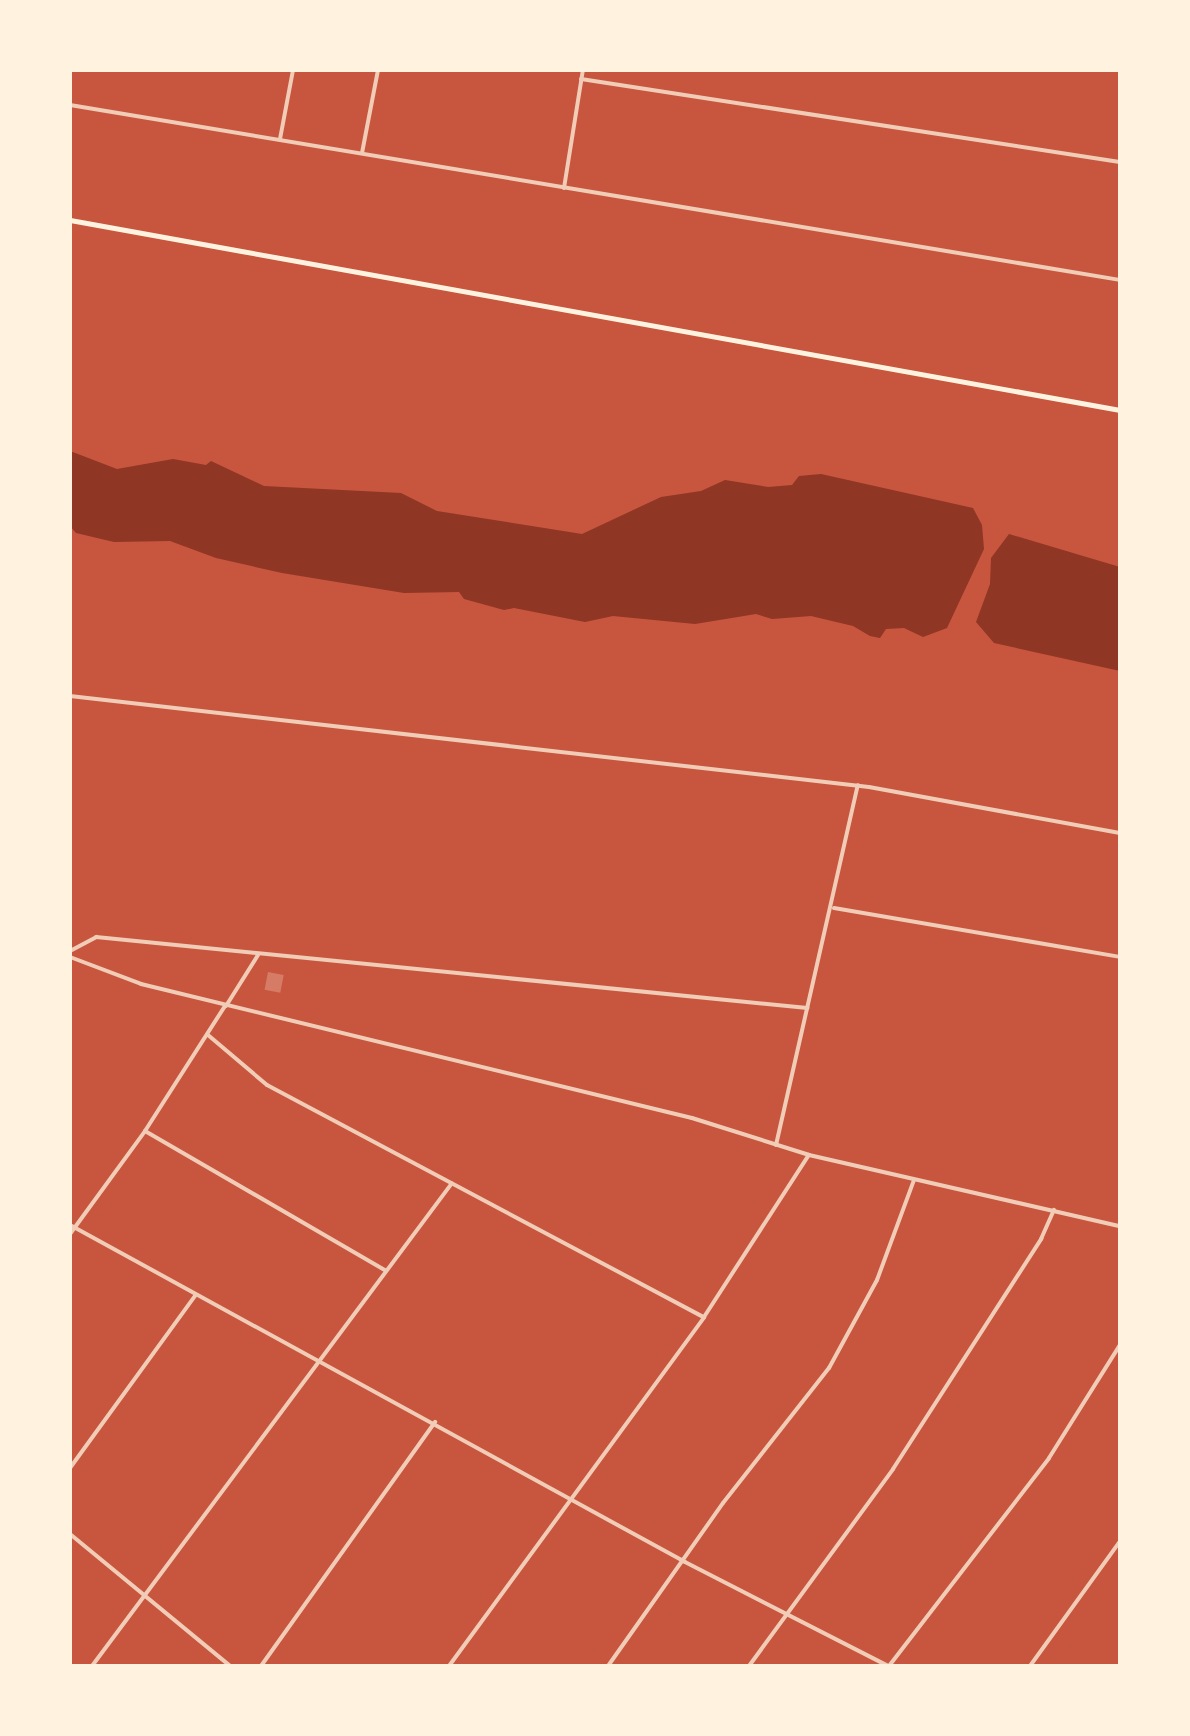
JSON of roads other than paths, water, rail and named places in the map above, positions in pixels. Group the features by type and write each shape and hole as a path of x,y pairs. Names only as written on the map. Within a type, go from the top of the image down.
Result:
{"main road":[{"path":"70,220 1120,410"}],"street":[{"path":"280,139 293,70"},
{"path":"362,153 378,70"},
{"path":"564,188 584,70"},
{"path":"582,79 1120,162"},
{"path":"70,105 1120,280"},
{"path":"70,696 858,785 1120,833"},
{"path":"776,1145 858,785"},
{"path":"832,908 1120,956"},
{"path":"70,954 96,937 806,1008"},
{"path":"70,954 116,976 225,1006 698,1120 809,1156 1120,1226"},
{"path":"70,1234 72,1226 145,1131 258,955"},
{"path":"208,1035 267,1085 704,1317"},
{"path":"145,1131 384,1270"},
{"path":"449,1666 704,1317 809,1156"},
{"path":"608,1666 723,1503 829,1368 876,1280 914,1180"},
{"path":"92,1666 452,1183"},
{"path":"748,1666 903,1454 1041,1239 1054,1210"},
{"path":"72,1226 685,1562 889,1666 1049,1458 1120,1346"},
{"path":"70,1468 195,1296"},
{"path":"262,1666 435,1422"},
{"path":"70,1534 230,1666"},
{"path":"1030,1666 1120,1541"}]}
